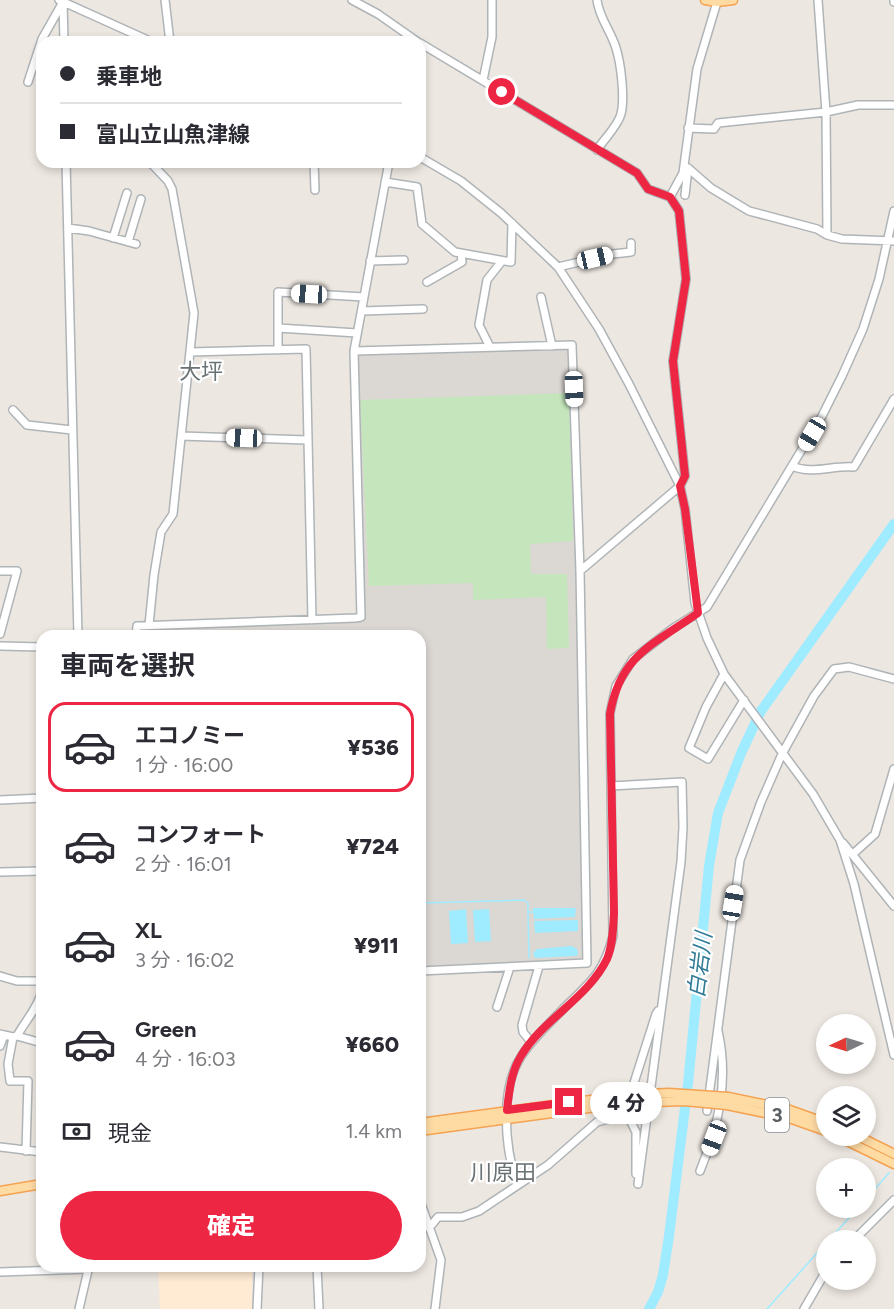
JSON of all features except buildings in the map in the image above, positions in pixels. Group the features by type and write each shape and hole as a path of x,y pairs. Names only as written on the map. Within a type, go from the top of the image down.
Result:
{"main road":[{"path":"705,0 717,2 733,0"},
{"name":"3","path":"426,1122 507,1110 649,1097 684,1101 708,1099 787,1109 816,1119"},
{"name":"3","path":"426,1130 506,1120 627,1099"},
{"name":"3","path":"727,1101 816,1127"},
{"path":"876,1145 894,1154"},
{"path":"857,1146 894,1164"},
{"path":"0,1191 36,1185"}],"street":[{"path":"165,0 169,36"},
{"path":"352,0 378,14 405,36"},
{"path":"483,80 492,37 492,0"},
{"path":"597,0 598,12 616,48 622,103 621,116 597,150"},
{"path":"818,0 826,112 827,235"},
{"path":"62,1 64,36"},
{"path":"62,1 139,36"},
{"path":"44,36 62,1"},
{"path":"670,197 682,173 697,69 717,2"},
{"path":"426,46 637,173 648,189 670,197 679,211 686,279 673,361 685,476 680,486 580,571"},
{"path":"28,82 36,57"},
{"path":"688,128 714,129 718,123 826,112 858,105 894,105"},
{"path":"426,161 461,181 512,223 558,267 599,329 680,486 698,613 724,674 813,794 840,840 894,906"},
{"path":"66,168 78,630"},
{"path":"148,625 161,532 173,514 194,313 172,189 156,168"},
{"path":"314,168 315,190"},
{"path":"137,630 137,626 148,625 312,620 361,616 354,351 387,168"},
{"path":"685,195 688,168 711,188 737,206 749,211 817,229 827,235 842,239 891,241"},
{"path":"385,182 417,187 422,224 455,252 511,262 512,223"},
{"path":"113,238 127,193"},
{"path":"128,242 141,198"},
{"path":"517,1185 512,1168 506,1120 513,1074 531,1042 596,977 608,958 613,936 610,714 616,686 633,659 672,629 707,607 822,416 855,348 876,289 891,241 894,211"},
{"path":"68,228 136,244"},
{"path":"558,267 631,252 631,243"},
{"path":"427,282 462,262 461,253"},
{"path":"370,261 404,260"},
{"path":"490,347 479,326 487,280 502,261"},
{"path":"278,350 278,292 364,297"},
{"path":"541,297 552,346"},
{"path":"362,310 423,309"},
{"path":"278,328 357,333"},
{"path":"354,351 572,345 580,571 587,963 426,971"},
{"path":"190,352 306,349 312,620"},
{"path":"792,466 811,471 854,467 894,399"},
{"path":"13,410 27,425 72,430"},
{"path":"181,436 307,440"},
{"path":"0,571 17,571 0,634"},
{"path":"0,646 36,647"},
{"path":"708,1099 740,860 761,802 782,754 814,696 834,669 849,667 894,679"},
{"path":"724,674 706,707 689,748 708,759 744,700"},
{"path":"853,854 875,834 894,769"},
{"path":"611,786 682,782 681,862 638,1184 636,1179 636,1132 627,1114 633,1086 656,1014 660,1010"},
{"path":"0,800 36,798"},
{"path":"840,840 854,884 894,1055"},
{"path":"0,872 36,871"},
{"path":"531,1042 523,1032 522,1025 538,966"},
{"path":"497,1007 510,968"},
{"path":"0,976 17,981 36,981"},
{"path":"26,1151 28,1081 10,1081 8,1064 15,1036 36,1005"},
{"path":"700,1171 714,1138 720,1115 723,1086 721,1045 717,1026"},
{"path":"0,1046 2,1034 36,1041"},
{"path":"429,1228 438,1216 462,1217 479,1211 548,1165 597,1122 627,1114"},
{"path":"0,1147 36,1152"},
{"path":"864,1230 894,1200"},
{"path":"426,1219 441,1260 435,1309"},
{"path":"0,1272 36,1270"},
{"path":"80,1309 88,1272"},
{"path":"257,1309 260,1272"},
{"path":"317,1272 319,1309"},
{"path":"804,1309 816,1288"}],"shaded area":[{"path":"570,348 580,698 584,961 426,967 426,630 141,630 359,622 365,618 357,354"},
{"path":"158,1272 252,1272 252,1309 160,1309"}],"green space":[{"path":"569,393 573,541 530,544 531,574 567,574 569,648 547,649 546,597 473,600 473,583 369,586 360,400"}],"water":[{"path":"533,908 576,908 575,917 534,919"},
{"path":"466,909 468,943 451,944 449,911"},
{"path":"489,909 491,941 475,942 473,910"},
{"path":"578,920 578,931 535,933 534,921"},
{"path":"572,946 577,949 578,955 535,958 533,953 537,949"}],"waterway":[{"name":"白岩川","path":"649,1309 658,1292 663,1275 669,1236 688,1084 709,866 718,813 742,751 761,711 894,524"},
{"path":"426,903 524,900 528,903 528,912"},
{"path":"529,958 528,912 534,912"},
{"path":"876,1188 889,1173"},
{"path":"838,1230 849,1218"},
{"path":"767,1309 816,1254"}],"district":[{"name":"大坪","path":"201,371"},
{"name":"川原田","path":"503,1172"}],"route":[{"path":"502,92 637,173 648,189 670,197 679,211 686,279 673,361 685,476 680,486 698,613 672,629 633,659 616,686 610,714 614,913 613,936 608,958 596,977 531,1042 520,1058 513,1074 507,1110 569,1102"}]}
